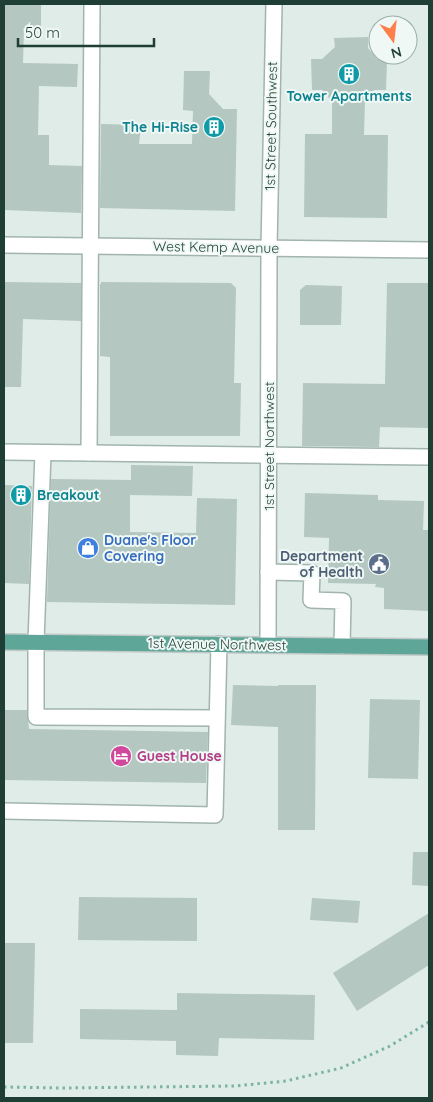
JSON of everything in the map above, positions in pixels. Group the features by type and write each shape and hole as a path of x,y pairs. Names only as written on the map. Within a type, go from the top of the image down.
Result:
{"main road":[{"name":"1st Avenue Northwest","path":"4,642 429,647"}],"street":[{"path":"89,453 92,4"},
{"name":"1st Street Southwest","path":"269,248 274,4"},
{"name":"West Kemp Avenue","path":"4,245 429,250"},
{"name":"1st Street Northwest","path":"268,645 269,248"},
{"path":"4,452 429,457"},
{"path":"43,452 36,642 36,717 217,718"},
{"path":"268,572 312,573 311,600 344,601 342,646"},
{"path":"4,811 215,815 219,644"}],"path":[{"path":"4,1087 236,1086 286,1081 340,1068 390,1046 429,1022"}],"building":[{"path":"4,4 41,4 41,28 24,28 23,63 78,64 77,87 39,86 38,135 49,135 49,165 82,166 81,213 4,210"},
{"path":"368,37 368,65 387,65 386,90 374,90 365,100 364,135 388,135 387,218 304,217 305,134 332,134 332,101 322,90 312,90 311,59 322,59 335,47 334,38"},
{"name":"The Hi-Rise","path":"184,71 210,71 209,94 223,109 237,109 235,211 100,208 101,124 141,125 139,144 192,144 193,111 183,110"},
{"path":"4,282 81,283 81,321 23,319 21,387 4,387"},
{"path":"101,282 231,283 236,288 234,383 241,383 240,436 110,436 110,357 100,356"},
{"path":"387,283 429,283 429,428 380,427 379,447 302,446 303,383 385,384"},
{"path":"306,285 342,286 341,325 300,325 300,290"},
{"path":"131,465 193,466 192,496 130,495 130,532 196,533 197,498 237,499 235,605 47,602 51,479 131,480"},
{"path":"4,485 32,486 29,584 4,583"},
{"name":"Department of Health","path":"305,493 378,495 378,500 424,501 423,530 429,530 429,611 384,609 384,588 375,587 376,584 328,583 329,538 304,537"},
{"path":"233,685 316,685 315,830 278,830 278,727 231,725"},
{"path":"370,699 420,700 418,779 368,778"},
{"name":"Guest House","path":"4,710 27,710 29,729 208,732 206,783 4,780"},
{"path":"413,852 429,852 429,886 412,885"},
{"path":"79,897 197,898 197,941 78,940"},
{"path":"312,898 360,901 358,923 310,920"},
{"path":"429,913 429,965 357,1011 333,973"},
{"path":"4,943 35,943 33,1043 4,1043"},
{"path":"177,993 315,995 314,1040 219,1038 218,1056 176,1055 176,1041 80,1039 80,1009 177,1010"}],"place":[{"name":"Tower Apartments","path":"349,74"},
{"name":"The Hi-Rise","path":"214,127"},
{"name":"Breakout","path":"21,495"},
{"name":"Duane's Floor Covering","path":"88,548"},
{"name":"Department of Health","path":"379,564"},
{"name":"Guest House","path":"121,756"}]}
